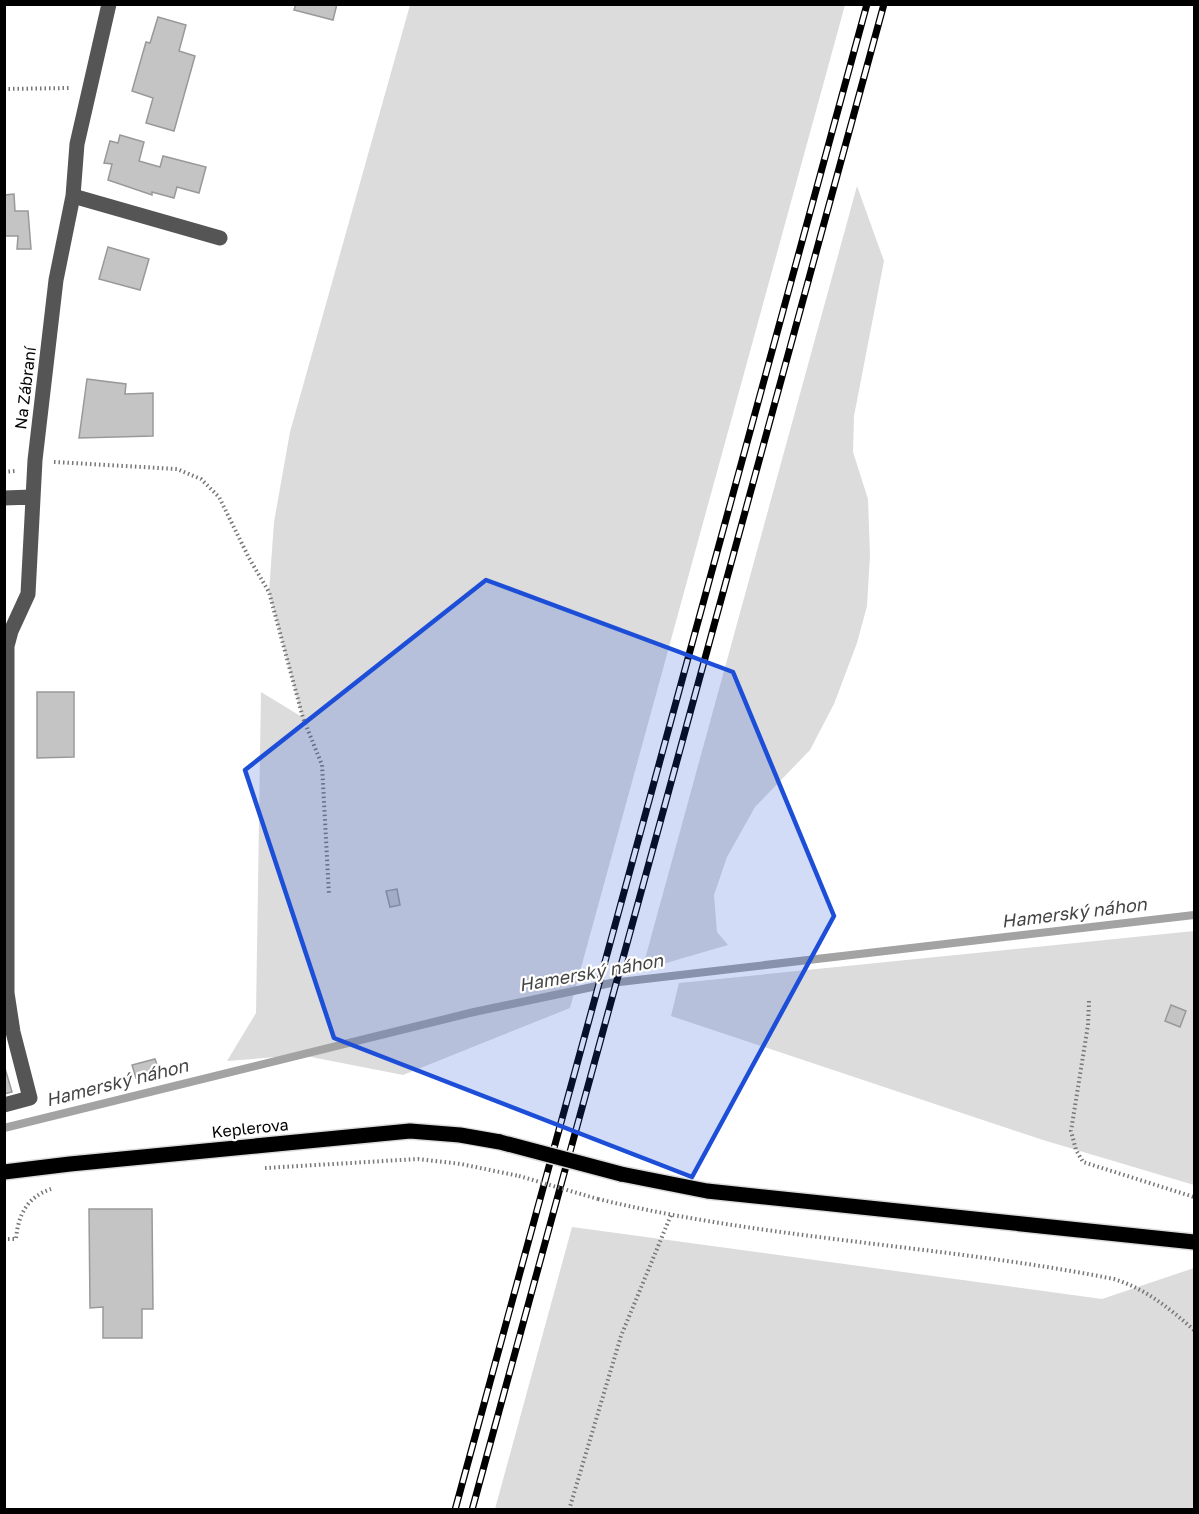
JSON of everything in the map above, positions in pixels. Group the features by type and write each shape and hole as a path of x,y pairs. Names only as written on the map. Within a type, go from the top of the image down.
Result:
{"main road":[{"name":"Keplerova","path":"4,1172 410,1131 460,1135 500,1142 621,1174 707,1191 1194,1242"}],"street":[{"name":"Na Zábraní","path":"4,1105 30,1098 6,994 8,646 10,632 28,594 32,496 56,280 73,196 77,144 109,4"},
{"path":"73,196 220,238"},
{"path":"4,498 32,496"}],"path":[{"path":"4,89 89,87"},
{"path":"50,472 51,462 177,470 201,479 219,497 249,558 269,592 303,718 322,765 329,895"},
{"path":"1089,1001 1088,1025 1071,1131 1076,1150 1083,1162 1194,1197"},
{"path":"264,1168 418,1159 473,1166 519,1176 598,1199 671,1215 1114,1279 1130,1284 1156,1298 1194,1330"},
{"path":"8,1239 16,1239 18,1222 25,1207 36,1195 57,1188"},
{"path":"569,1509 621,1336 671,1215"}],"highlighted area":[{"path":"486,580 733,672 834,916 692,1177 334,1038 245,770"}],"shaded area":[{"path":"410,5 845,5 570,1008 403,1075 301,1055 227,1061 256,1013 261,692 302,717 269,592 274,522 290,432"},
{"path":"857,186 884,261 854,416 853,452 868,499 870,555 867,606 857,643 834,704 810,750 755,807 727,857 714,895 717,932 728,945 642,970"},
{"path":"1194,931 1194,1185 1043,1140 671,1016 679,983"},
{"path":"572,1227 1102,1299 1194,1268 1194,1509 495,1509"}],"building":[{"path":"296,4 337,4 333,20 294,10"},
{"path":"158,17 186,25 179,51 195,56 174,131 146,123 153,98 132,91 146,42 150,43"},
{"path":"120,135 144,142 139,161 160,167 163,156 206,167 199,193 177,187 174,198 152,192 152,195 108,180 112,164 104,163 110,141 118,143"},
{"path":"14,194 15,211 28,211 31,249 17,249 18,236 4,236 4,195"},
{"path":"108,247 149,259 140,290 99,279"},
{"path":"87,379 126,384 125,394 153,393 153,436 79,438"},
{"path":"37,692 74,692 74,757 37,758"},
{"path":"397,889 400,905 390,907 386,891"},
{"path":"1171,1005 1186,1011 1180,1027 1165,1021"},
{"path":"155,1059 159,1071 136,1078 132,1065"},
{"path":"4,1065 12,1092 4,1094"},
{"path":"89,1209 152,1209 153,1309 142,1309 142,1338 103,1338 103,1307 90,1308"}],"waterway":[{"name":"Hamerský náhon","path":"4,1128 474,1012 611,983 1194,915"}],"railway":[{"path":"455,1510 867,4"},
{"path":"472,1510 884,4"}]}
